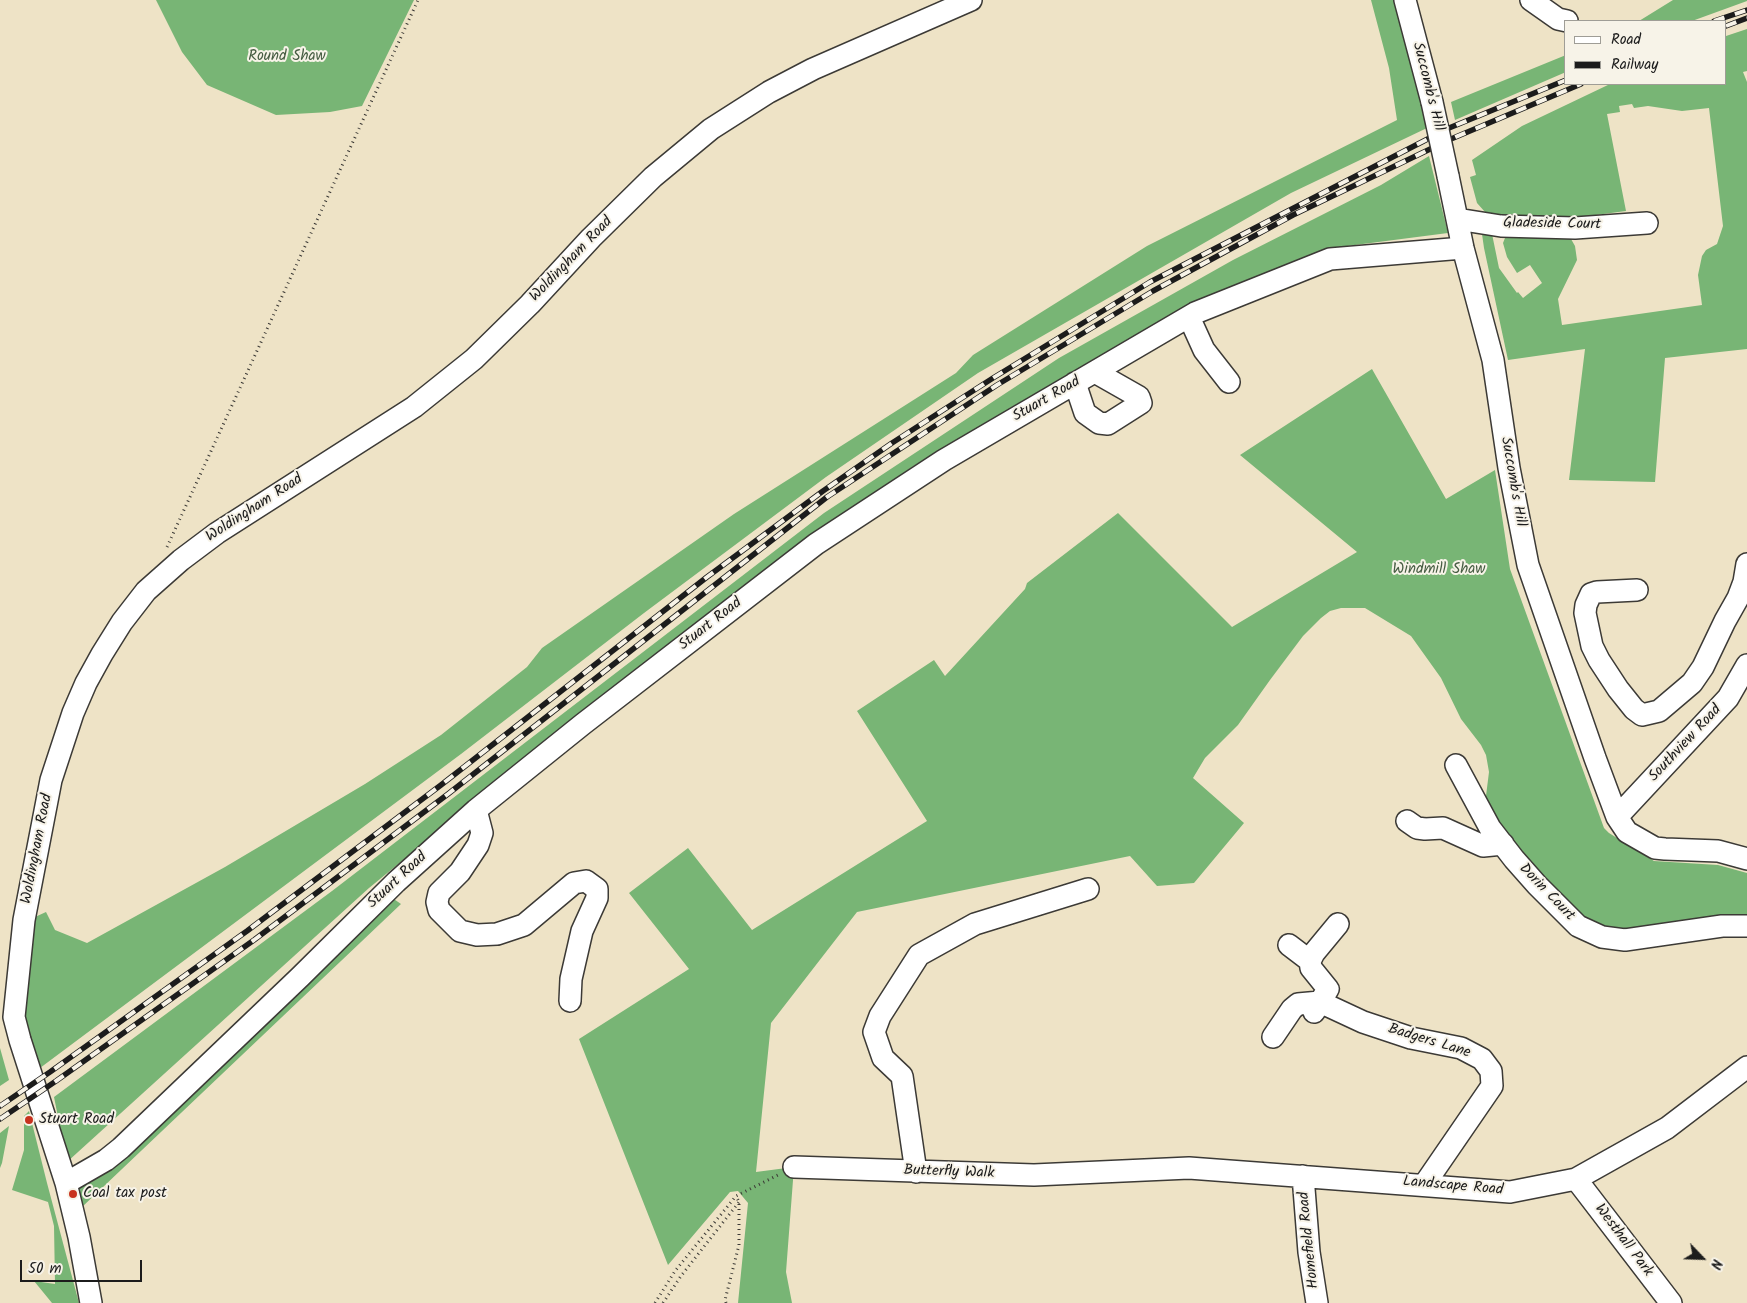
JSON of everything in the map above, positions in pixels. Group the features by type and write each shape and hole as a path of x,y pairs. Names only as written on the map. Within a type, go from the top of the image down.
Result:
{"street":[{"name":"Woldingham Road","path":"91,1303 79,1237 66,1183 8,1001 54,771 73,713 86,683 122,622 146,591 181,560 216,533 414,406 474,359 654,177 711,129 769,92 804,74 971,0"},
{"name":"Succomb's Hill","path":"1405,0 1432,102 1463,248 1493,360 1509,468 1528,565 1617,817 1627,832 1655,848 1665,850 1718,851 1747,859"},
{"path":"1531,0 1558,19 1564,20"},
{"name":"Gladeside Court","path":"1457,219 1501,226 1575,228 1647,224"},
{"name":"Stuart Road","path":"66,1183 106,1160 121,1148 300,977 396,882 476,810 583,724 816,544 944,460 1189,317 1330,259 1463,248"},
{"path":"1189,317 1204,350 1229,382"},
{"path":"1075,383 1085,413 1099,424 1108,424 1141,403 1138,397 1095,372"},
{"path":"1637,590 1591,594 1588,598 1585,613 1592,646 1599,660 1618,689 1634,709 1642,715 1659,710 1692,682 1703,667 1738,598 1744,582 1747,564"},
{"name":"Southview Road","path":"1617,817 1728,698 1747,664"},
{"name":"Dorin Court","path":"1456,765 1490,828 1502,844 1559,909 1578,926 1602,937 1624,940 1722,926 1747,926"},
{"path":"476,810 482,833 478,845 460,872 439,893 437,902 439,910 460,930 477,935 497,934 524,924 574,883 586,881 597,889 597,898 582,931 570,979 570,1001"},
{"path":"1407,821 1417,828 1443,828 1483,846 1502,844"},
{"path":"916,1172 902,1076 883,1058 874,1032 880,1016 919,955 974,924 1088,889"},
{"path":"1273,1036 1298,1004 1321,1001 1310,961 1314,953 1338,924"},
{"path":"1289,945 1310,961"},
{"name":"Badgers Lane","path":"1321,1001 1364,1022 1411,1038 1461,1048 1482,1059 1492,1071 1492,1086 1424,1185"},
{"name":"Landscape Road","path":"1303,1176 1510,1192 1576,1179 1667,1128 1747,1067"},
{"name":"Butterfly Walk","path":"794,1167 1034,1175 1189,1168 1303,1176"},
{"name":"Homefield Road","path":"1303,1176 1309,1252 1317,1303"},
{"name":"Westhall Park","path":"1576,1179 1671,1303"}],"path":[{"path":"163,555 418,0"},
{"path":"655,1303 674,1271 736,1196 794,1167"},
{"path":"726,1303 725,1300 738,1246 739,1202 736,1196"},
{"path":"663,1303 681,1276 739,1202"}],"green space":[{"name":"Round Shaw","path":"156,0 414,0 362,106 330,112 276,115 207,85 182,52"},
{"path":"1371,0 1398,0 1424,104 1427,128 1291,193 978,373 826,477 644,613 461,754 40,1068 28,1039 25,1010 35,917 46,912 55,930 87,943 225,867 365,784 441,735 527,667 542,648 734,514 956,373 973,355 1147,246 1397,120 1389,68"},
{"path":"1673,0 1747,0 1695,20 1641,20"},
{"path":"1747,29 1747,71 1743,72 1747,82 1747,349 1665,358 1655,482 1569,480 1585,349 1508,360 1482,234 1492,234 1499,268 1517,293 1523,298 1542,283 1530,265 1517,273 1507,257 1503,243 1505,238 1511,235 1564,237 1571,239 1575,246 1577,260 1558,299 1562,325 1702,305 1698,275 1702,256 1706,250 1717,244 1723,226 1709,108 1682,111 1648,106 1634,108 1632,104 1619,106 1620,112 1607,114 1626,211 1573,218 1492,215 1485,212 1477,203 1470,177 1476,175 1472,160 1522,126 1608,85 1727,85 1727,36"},
{"path":"1564,56 1564,73 1455,120 1451,102"},
{"path":"1429,156 1448,233 1324,249 1187,307 912,467 734,596 519,765 369,888 67,1162 54,1097 332,891 824,513 1059,358 1233,260 1381,185"},
{"name":"Windmill Shaw","path":"1372,369 1446,499 1495,470 1510,569 1604,828 1654,861 1718,865 1747,873 1747,918 1618,933 1587,922 1483,820 1489,772 1486,755 1481,745 1461,719 1441,678 1411,636 1365,608 1341,608 1330,611 1303,636 1238,725 1205,758 1193,778 1244,823 1194,883 1157,886 1130,856 857,912 771,1023 756,1172 794,1167 786,1272 792,1303 738,1303 748,1203 738,1191 730,1192 668,1265 579,1039 689,969 629,893 688,848 752,930 927,821 857,711 934,660 945,676 1025,589 1027,583 1118,513 1232,627 1357,552 1240,455"},
{"path":"388,895 401,904 82,1207 70,1178 251,1020"},
{"path":"0,1048 9,1080 0,1086"},
{"path":"29,1111 79,1303 52,1303 34,1281 55,1284 54,1226 48,1202 12,1190 24,1150 24,1116"},
{"path":"9,1126 2,1163 0,1168 0,1133"}],"railway":[{"path":"1717,20 1747,10"},
{"path":"1727,26 1747,18"},
{"path":"0,1106 247,931 441,785 707,577 823,491 892,443 993,378 1150,282 1449,128 1564,81"},
{"path":"0,1119 254,940 448,794 827,497 997,385 1153,291 1293,215 1451,139 1579,85"}],"place":[{"name":"Stuart Road","path":"29,1120"},
{"name":"Coal tax post","path":"73,1194"}]}
